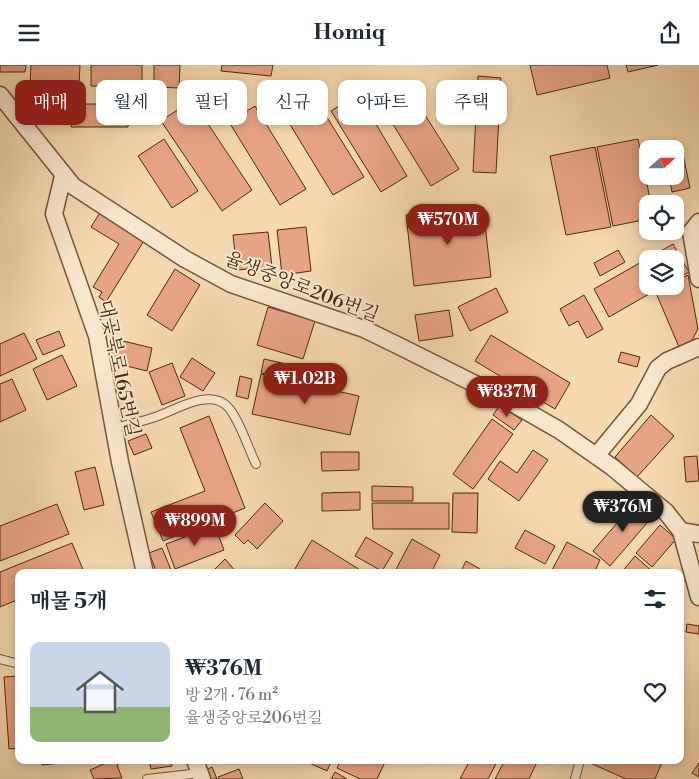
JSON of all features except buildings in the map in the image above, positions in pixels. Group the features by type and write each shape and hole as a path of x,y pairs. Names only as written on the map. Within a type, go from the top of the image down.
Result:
{"street":[{"name":"율생중앙로206번길","path":"0,95 63,176 84,194 185,259 231,284 364,329 505,399 560,430 666,512 681,531 699,597"},
{"name":"대곶북로165번길","path":"63,176 54,214 97,336 114,428 144,569"},
{"path":"699,222 691,232 699,279"},
{"path":"596,456 639,404 658,368 667,361 699,347"},
{"path":"681,531 699,534"}],"lane":[{"path":"114,428 154,418 195,401 210,399 226,405 234,417 256,464"},
{"path":"0,659 15,663"},
{"path":"575,779 579,764"},
{"path":"147,779 199,771"}]}
